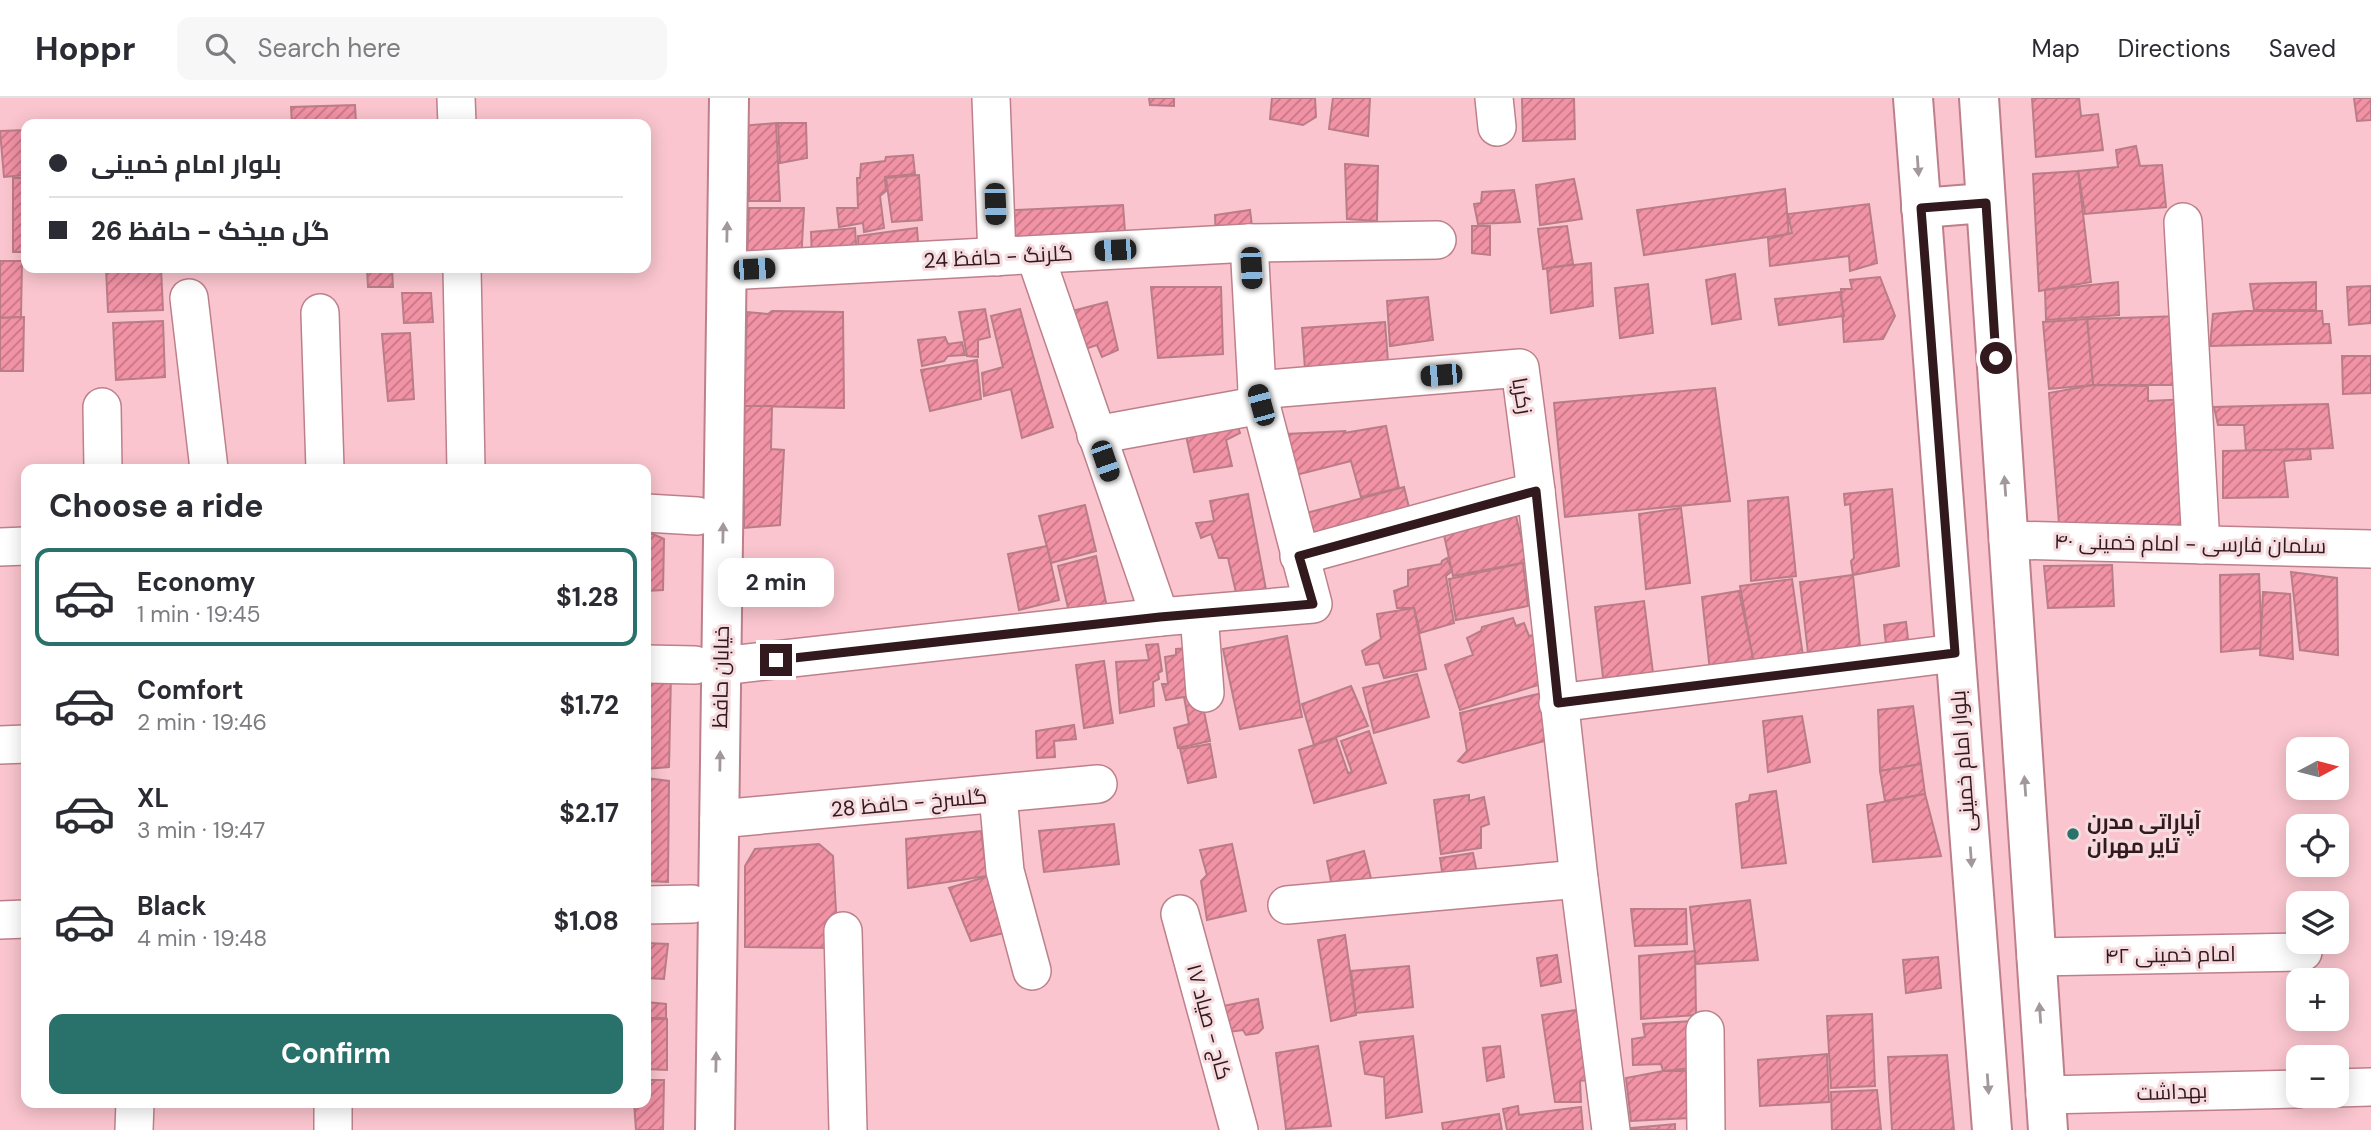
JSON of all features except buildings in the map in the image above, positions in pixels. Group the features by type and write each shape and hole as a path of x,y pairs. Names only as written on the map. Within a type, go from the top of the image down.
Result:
{"main road":[{"name":"خیابان حافظ","path":"702,98 697,516 719,819 715,1130"},
{"name":"خیابان حافظ","path":"688,1130 692,904 708,666 727,271 729,98"},
{"name":"بلوار امام خمینی","path":"1913,98 1992,1130"},
{"path":"1979,98 2047,1113"},
{"path":"1921,208 1986,203"}],"street":[{"path":"456,98 457,119"},
{"path":"992,98 997,257"},
{"path":"2183,222 2201,545"},
{"name":"گلرنگ - حافظ 24","path":"727,271 1249,243 1437,240"},
{"path":"651,664 708,666 1160,617 1313,604 1259,398 1249,243"},
{"path":"1035,254 1160,617"},
{"path":"462,273 466,464"},
{"path":"189,298 208,464"},
{"path":"320,313 325,464"},
{"name":"زکریا","path":"1259,398 1520,368 1611,1130"},
{"path":"1096,435 1259,398"},
{"path":"102,407 103,464"},
{"path":"1299,556 1536,491"},
{"path":"651,513 697,516"},
{"name":"سلمان فارسی - امام خمینی ۴۰","path":"2008,540 2371,549"},
{"path":"0,547 21,546"},
{"path":"1199,614 1205,693"},
{"path":"1558,703 1955,653"},
{"path":"0,745 21,744"},
{"name":"گلسرخ - حافظ 28","path":"719,819 1098,784"},
{"path":"998,795 1005,871 1031,971"},
{"path":"1287,905 1579,879"},
{"path":"651,905 692,904"},
{"name":"کاج - صیاد ۱۷","path":"1180,914 1239,1130"},
{"path":"0,920 21,919"},
{"path":"843,931 848,1130"},
{"name":"امام خمینی ۴۲","path":"2036,957 2286,952"},
{"path":"1705,1030 1706,1130"},
{"path":"2349,1088 2371,1087"},
{"name":"بهداشت","path":"2047,1113 2286,1089"},
{"path":"134,1130 135,1108"},
{"path":"332,1108 333,1130"}],"place":[{"name":"آپاراتی مدرن تایر مهران","path":"2073,834"}],"route":[{"path":"776,660 1160,617 1313,604 1299,556 1536,491 1558,703 1955,653 1921,208 1986,203 1996,358"}]}
